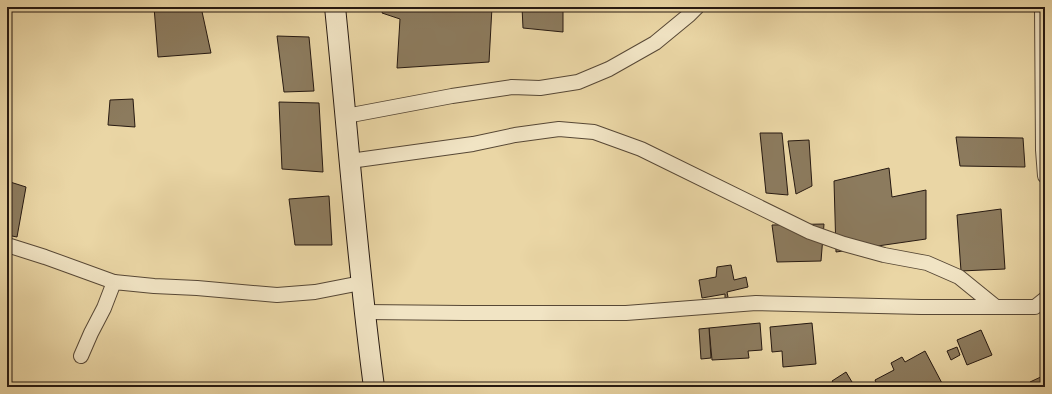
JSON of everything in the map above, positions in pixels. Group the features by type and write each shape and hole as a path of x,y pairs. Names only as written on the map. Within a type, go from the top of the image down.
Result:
{"main road":[{"path":"334,7 346,116 364,312 374,387"}],"street":[{"path":"346,116 474,93 512,88 540,88 578,82 608,69 655,43 697,7"},
{"path":"1042,7 1043,150 1045,176"},
{"path":"350,161 473,144 515,135 558,129 594,132 641,149 810,232 844,244 927,263 959,277 996,307"},
{"path":"7,245 114,282 277,295 315,292 361,283"},
{"path":"81,356 104,308 114,282"},
{"path":"364,312 626,313 756,303 921,307 1035,307 1045,299"}],"building":[{"path":"154,7 201,7 211,53 158,57"},
{"path":"384,7 492,7 489,62 397,68 400,19 382,13"},
{"path":"522,7 563,7 563,32 523,28"},
{"path":"277,36 309,37 314,91 284,92"},
{"path":"133,99 135,127 108,125 110,100"},
{"path":"279,102 319,103 323,172 282,169"},
{"path":"760,133 782,133 788,195 766,193"},
{"path":"956,137 1023,138 1025,167 960,166"},
{"path":"809,140 812,186 796,194 788,141"},
{"path":"889,168 892,197 926,190 926,239 836,252 834,181"},
{"path":"7,181 26,187 17,237 7,235"},
{"path":"329,196 332,245 295,245 289,199"},
{"path":"1001,209 1005,269 961,271 957,215"},
{"path":"824,224 821,261 777,262 772,225"},
{"path":"731,265 734,280 746,277 748,287 727,292 728,297 725,298 725,294 702,298 699,280 716,277 717,267"},
{"path":"760,323 762,350 748,351 749,358 712,360 709,328"},
{"path":"812,323 816,364 783,367 782,351 772,352 770,327"},
{"path":"709,328 711,358 701,359 699,329"},
{"path":"981,330 992,355 967,365 957,340"},
{"path":"957,347 960,355 951,360 947,351"},
{"path":"925,351 944,387 878,387 875,380 894,370 891,363 902,357 905,362"},
{"path":"846,372 855,387 836,387 832,381"},
{"path":"1045,375 1045,387 1029,387 1030,382"},
{"path":"1018,384 1018,387 1004,387 1004,385"}]}
